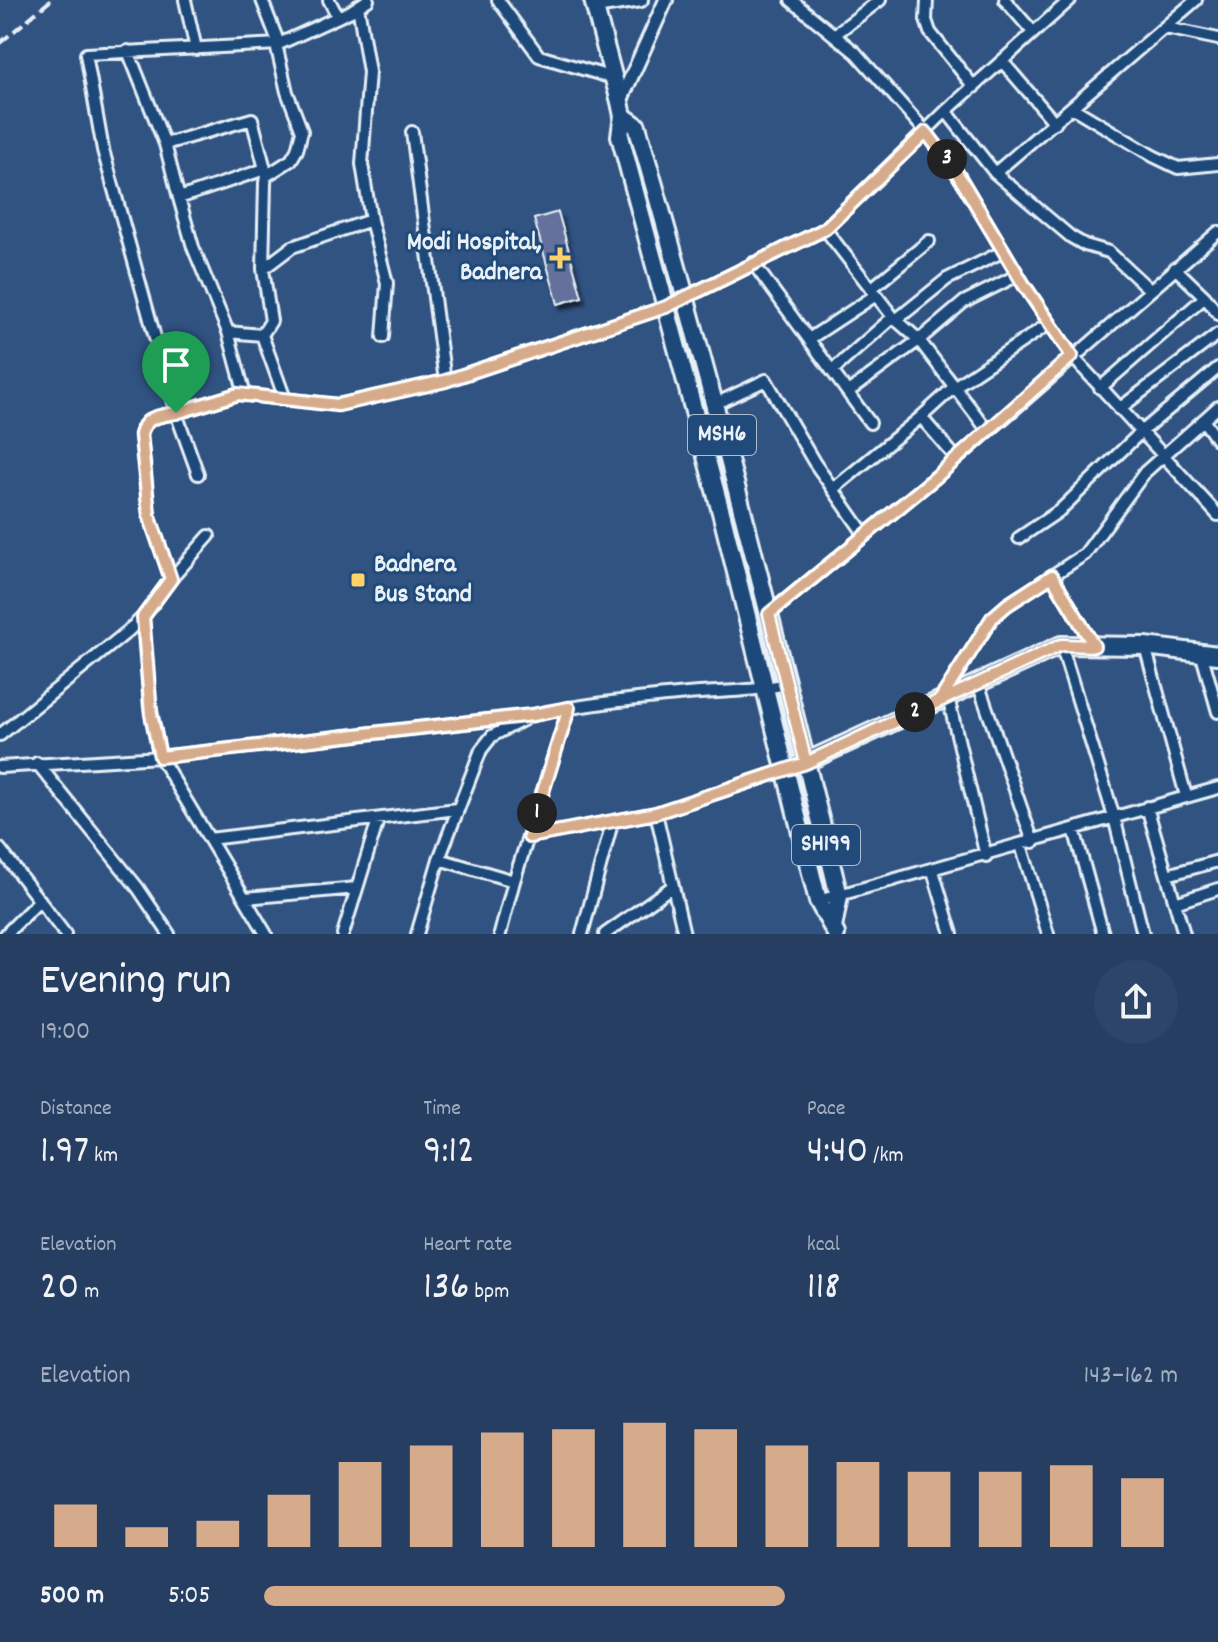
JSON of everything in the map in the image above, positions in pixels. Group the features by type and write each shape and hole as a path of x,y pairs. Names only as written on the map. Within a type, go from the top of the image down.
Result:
{"main road":[{"name":"MSH6","path":"594,4 622,109 620,136 722,516 786,770"},
{"name":"MSH6","path":"622,109 637,126 687,297 806,763"},
{"path":"786,770 1061,645 1145,646 1210,654"},
{"name":"SH199","path":"806,763 839,896 835,931"},
{"name":"SH199","path":"786,770 818,901 835,931"}],"street":[{"path":"185,0 196,49"},
{"path":"179,198 265,172 291,160 297,150 302,131 287,92 277,44 262,0"},
{"path":"329,0 338,17"},
{"path":"498,0 539,56 613,78"},
{"path":"594,4 641,0"},
{"path":"648,0 661,14"},
{"path":"622,109 666,0"},
{"path":"791,0 856,53 926,132 957,173 1018,275 1072,356 1218,515"},
{"path":"834,35 880,0"},
{"path":"928,0 927,26 974,87"},
{"path":"1005,0 1033,32"},
{"path":"171,579 149,515 141,435 144,424 151,419 238,394 338,405 445,381 666,307 825,229 946,111 1070,0"},
{"path":"995,173 1196,0"},
{"path":"198,474 176,413 103,150 86,54 277,44 363,3 369,72 362,164 371,220 387,283 383,337"},
{"path":"1166,28 1218,39"},
{"path":"128,51 165,144 193,247 228,332 245,395"},
{"path":"1002,61 1055,123"},
{"path":"1073,108 1178,168 1218,164"},
{"path":"946,111 995,173 1079,242 1109,252 1150,290"},
{"path":"165,144 252,119 265,172 263,269 271,321 262,335"},
{"path":"412,132 445,381"},
{"path":"263,269 292,247 371,220"},
{"path":"825,229 895,318 919,340 988,431"},
{"path":"769,614 957,459 1218,232"},
{"path":"809,339 874,292 929,241"},
{"path":"832,371 947,279 1004,251"},
{"path":"753,263 870,423"},
{"path":"1175,268 1218,314"},
{"path":"848,392 919,340 964,302 1018,275"},
{"path":"1100,388 1205,297"},
{"path":"833,489 954,387 1050,323"},
{"path":"228,332 262,335"},
{"path":"1119,409 1218,334"},
{"path":"262,335 285,399"},
{"path":"1019,538 1065,505 1140,433 1218,368"},
{"path":"713,405 766,380 814,462 865,535"},
{"path":"986,856 944,699 992,618 1080,558 1138,480 1218,407"},
{"path":"921,417 957,459"},
{"path":"1203,420 1218,441"},
{"path":"0,735 143,617 209,536"},
{"path":"1052,576 1094,646"},
{"path":"143,617 151,714 160,757 264,933"},
{"path":"1061,645 1114,817 1143,934"},
{"path":"1145,646 1186,796"},
{"path":"1210,654 1218,712"},
{"path":"978,683 1033,842"},
{"path":"0,767 160,757 533,715 688,694 764,689 786,684"},
{"path":"500,934 569,708"},
{"path":"417,934 457,809 488,740 533,715"},
{"path":"37,763 138,888 169,934"},
{"path":"529,837 656,813 786,770"},
{"path":"818,901 1218,788"},
{"path":"1147,807 1184,934"},
{"path":"209,839 457,809"},
{"path":"656,813 684,934"},
{"path":"343,934 378,820"},
{"path":"582,934 612,823"},
{"path":"1074,829 1103,934"},
{"path":"1021,845 1048,934"},
{"path":"0,849 65,934"},
{"path":"439,859 514,881"},
{"path":"1167,875 1218,861"},
{"path":"933,871 952,934"},
{"path":"605,934 673,886"},
{"path":"245,898 357,888"},
{"path":"1175,903 1218,889"},
{"path":"6,934 40,900"}],"building":[{"path":"558,212 582,297 558,304 534,219"}],"railway":[{"path":"0,43 51,0"}],"place":[{"name":"Modi Hospital, Badnera","path":"560,258"},
{"name":"Badnera Bus Stand","path":"358,580"}],"route":[{"path":"176,413 151,419 141,431 149,515 171,579 143,617 151,714 160,757 533,715 569,708 529,837 656,813 806,763 940,700 992,618 1052,576 1094,646 1061,645 806,763 769,614 936,477 1072,356 1024,285 957,173 926,132 825,229 666,307 445,381 338,405 238,394 176,413"}]}
